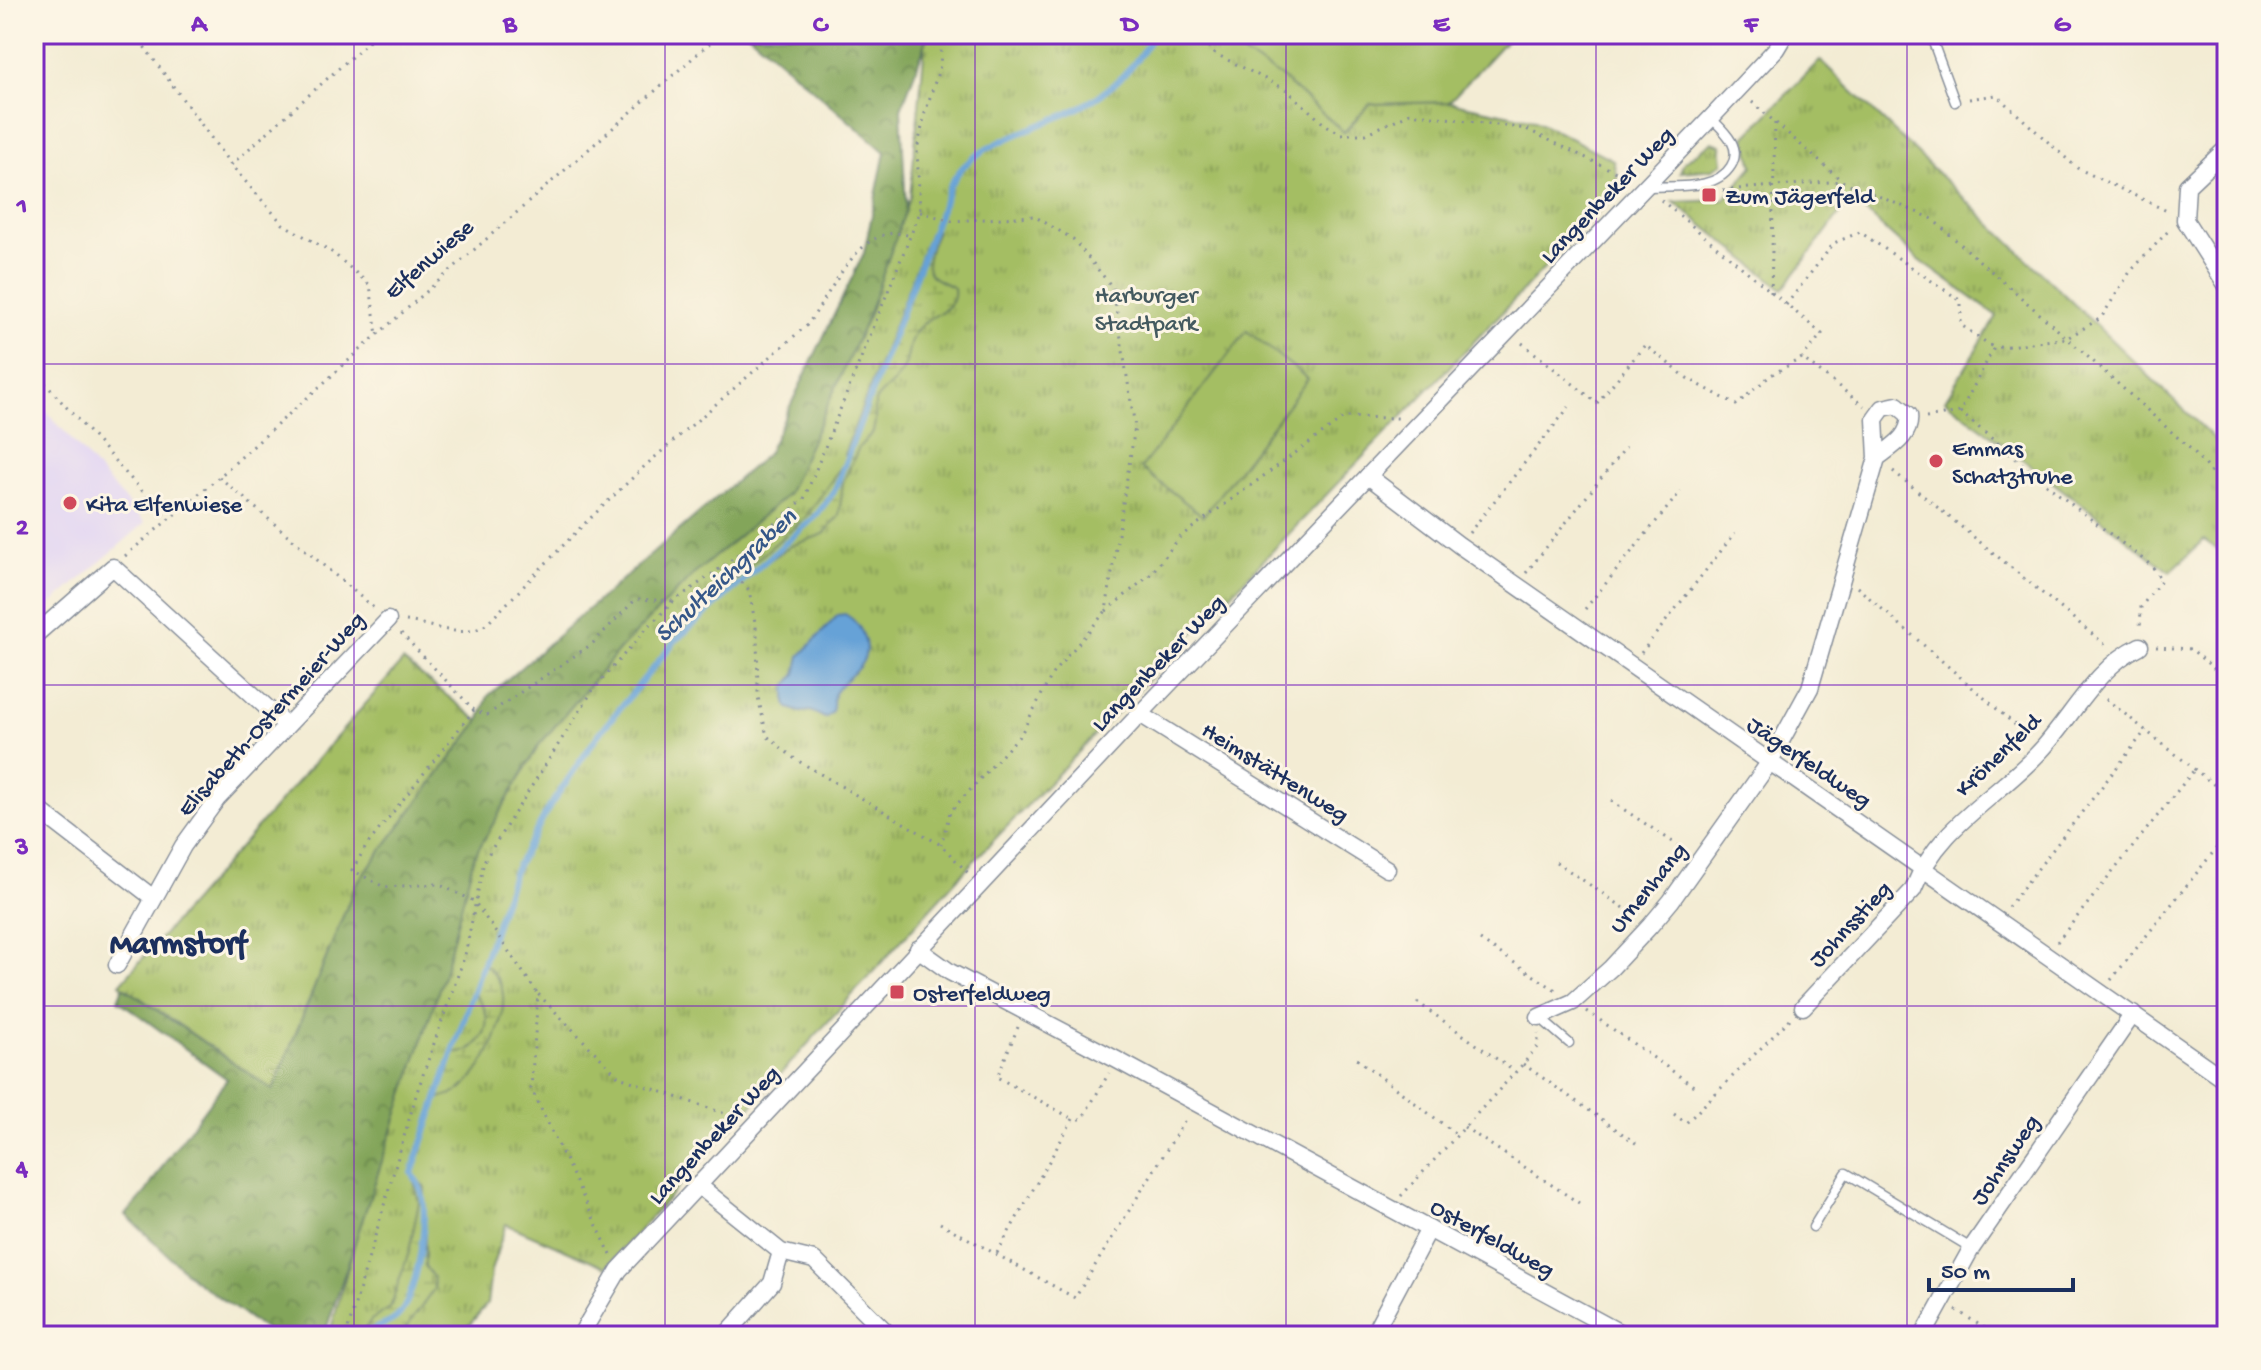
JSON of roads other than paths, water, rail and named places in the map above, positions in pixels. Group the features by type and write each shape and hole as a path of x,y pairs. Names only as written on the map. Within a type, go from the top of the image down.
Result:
{"street":[{"name":"Langenbeker Weg","path":"580,1336 619,1270 1140,714 1646,187 1783,41 1785,34"},
{"path":"2227,148 2187,186 2185,220 2227,286"},
{"path":"1769,763 1810,688 1877,458 1877,415 1887,405 1897,405 1906,411 1910,421 1904,435 1877,458"},
{"name":"Jägerfeldweg","path":"1368,476 1572,625 2227,1081"},
{"path":"34,636 113,567 286,725"},
{"name":"Elisabeth-Ostermeier-Weg","path":"117,965 152,897 217,799 388,620"},
{"name":"Krönenfeld","path":"1922,866 1942,839 2043,748 2091,686 2119,656 2140,646"},
{"name":"Heimstättenweg","path":"1140,714 1387,869"},
{"name":"Urnenhang","path":"1539,1017 1573,1002 1611,968 1650,926 1769,763"},
{"path":"34,806 152,897"},
{"name":"Johnsstieg","path":"1803,1007 1913,890 1922,866"},
{"name":"Osterfeldweg","path":"918,949 950,972 1024,1013 1117,1060 1626,1336"},
{"name":"Johnsweg","path":"1923,1336 1971,1249 2133,1014"},
{"path":"698,1185 781,1252 814,1260 890,1336"},
{"path":"1375,1335 1429,1229"},
{"path":"725,1336 772,1283 781,1252"}],"lane":[{"path":"1930,34 1955,102"},
{"path":"1646,187 1710,183 1726,175 1735,160 1735,148 1728,135 1711,118"},
{"path":"1539,1017 1569,1043"},
{"path":"1813,1227 1846,1173 1971,1249"}],"water":[{"path":"845,614 857,624 864,638 863,661 838,688 832,712 825,718 811,711 800,712 789,708 786,704 786,687 796,674 800,656 838,615"}],"waterway":[{"name":"Schulteichgraben","path":"365,1336 397,1317 410,1293 420,1256 424,1218 421,1190 412,1173 514,871 550,806 598,735 675,641 815,517 834,492 950,185 961,169 991,146 1077,109 1101,94 1127,72 1154,34"}],"place":[{"name":"Zum Jägerfeld","path":"1709,195"},
{"name":"Emmas Schatztruhe","path":"1936,461"},
{"name":"Kita Elfenwiese","path":"70,503"},
{"name":"Osterfeldweg","path":"897,992"}],"district":[{"name":"Marmstorf","path":"178,941"}],"park label":[{"name":"Harburger Stadtpark","path":"1146,308"}]}
